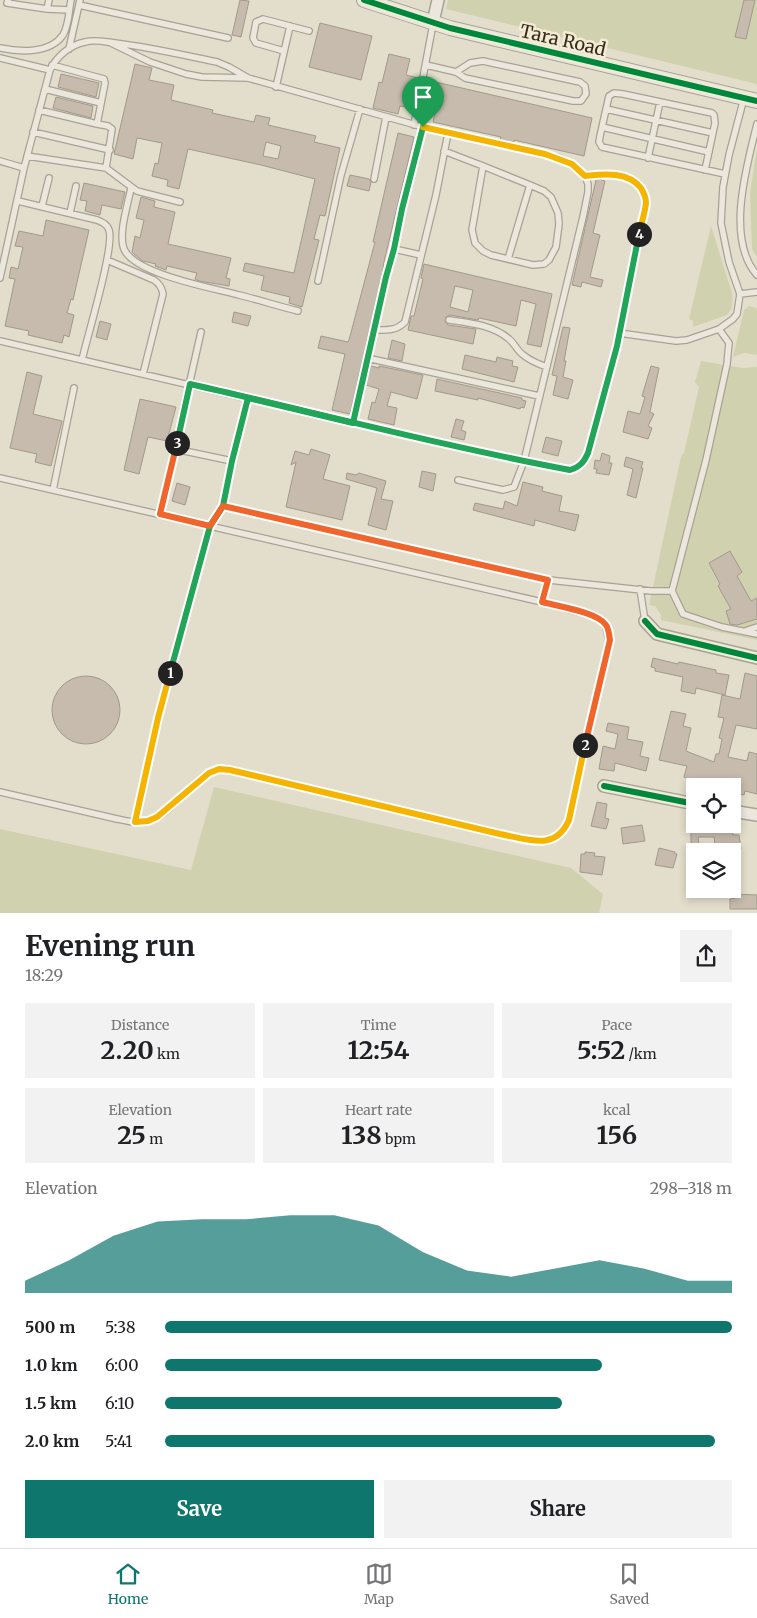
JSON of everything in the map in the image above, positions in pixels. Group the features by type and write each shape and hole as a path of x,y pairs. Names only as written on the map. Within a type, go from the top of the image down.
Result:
{"street":[{"name":"Tara Road","path":"364,0 433,22 526,47 750,100"},
{"path":"433,22 438,0"},
{"path":"645,621 658,634 757,658"},
{"path":"604,786 686,802"},
{"path":"741,812 757,815"}],"lane":[{"path":"47,9 49,0"},
{"path":"0,48 40,49 54,43 62,35 71,0"},
{"path":"0,1 27,3 47,9 69,10"},
{"path":"69,48 79,3 228,38"},
{"path":"284,51 256,43 253,38 256,22 261,18 309,31"},
{"path":"414,125 433,22"},
{"path":"276,87 290,26"},
{"path":"0,278 24,168 51,68 69,48 86,41 137,46 217,62 248,78 276,87 414,125 553,156 572,164 585,176 588,184 584,217 524,461 514,487 508,490 458,480"},
{"path":"111,43 150,62 186,74 202,77 248,78"},
{"path":"0,58 104,79 97,124"},
{"path":"426,65 456,72 465,78 573,101 581,101 586,94 585,86 580,82 483,61 470,63 456,72"},
{"path":"45,89 101,103"},
{"path":"705,170 715,123 712,113 614,93 609,96 602,127 600,142 602,147 648,158 705,170 725,174"},
{"path":"619,332 676,341 687,340 719,329 734,319 737,314 740,294 728,262 721,224 723,187 725,174 750,100"},
{"path":"648,158 660,102"},
{"path":"318,281 341,175 360,109"},
{"path":"606,109 713,133"},
{"path":"39,110 108,126 112,130 106,168"},
{"path":"374,179 386,117"},
{"path":"757,124 742,186 740,207 744,247 751,269 757,275"},
{"path":"353,423 402,209 423,127"},
{"path":"602,127 709,152"},
{"path":"33,132 110,150"},
{"path":"374,330 394,330 405,322 436,195 448,133"},
{"path":"444,151 482,166 530,185 544,191 554,202 559,224 556,248 554,255 544,264 533,265 491,255 483,251 475,242 472,230 482,166"},
{"path":"27,156 106,168 131,188 180,202"},
{"path":"0,161 24,168"},
{"path":"0,341 353,423 570,470 577,468 584,462 600,408 619,332 646,203 645,195 635,182 626,177 606,173 585,176"},
{"path":"42,206 49,178"},
{"path":"508,259 530,185"},
{"path":"70,213 76,186"},
{"path":"131,188 122,237 124,251 130,258 145,268 170,278 298,312"},
{"path":"18,201 97,220 104,223 108,228 110,236 107,260 82,360"},
{"path":"394,249 421,255"},
{"path":"107,260 154,280 162,290 163,294 143,374"},
{"path":"740,294 757,292"},
{"path":"449,320 481,325 495,330 509,339 521,354 546,367"},
{"path":"719,329 729,342 727,362 706,460 672,591 683,614 757,634"},
{"path":"160,514 201,332"},
{"path":"368,358 539,396"},
{"path":"53,490 74,388"},
{"path":"135,822 158,718 210,526 223,506 248,398"},
{"path":"175,449 232,461"},
{"path":"0,478 542,602 597,617 606,626 610,640 569,820 565,829 550,841 500,834 230,770 219,769 209,773 157,817 148,821 135,822 117,819 0,792"},
{"path":"223,506 548,580 651,591 672,591"},
{"path":"542,602 548,580"},
{"path":"640,589 645,621"},
{"path":"744,632 757,627"}],"green space":[{"path":"448,0 757,0 757,84 446,9"},
{"path":"757,148 757,257 752,249 750,193"},
{"path":"711,226 732,293 732,305 727,315 693,327 693,321 689,319"},
{"path":"749,306 757,308 757,355 744,353 733,357 744,310"},
{"path":"701,361 743,368 757,367 757,640 661,620 661,615 655,606 649,605 681,457 684,453 699,387 695,382"},
{"path":"214,787 571,868 603,894 599,913 0,913 0,829 191,870"}],"building":[{"path":"240,0 249,1 241,37 232,35"},
{"path":"744,0 755,0 746,39 735,37"},
{"path":"320,23 372,36 361,80 309,67"},
{"path":"389,54 410,59 406,75 418,78 412,108 400,106 398,114 373,108 379,82 382,83"},
{"path":"135,64 152,68 149,80 174,85 171,100 213,110 212,113 254,122 256,115 270,118 268,125 316,136 314,142 340,148 325,216 320,215 314,239 319,240 302,307 289,303 290,297 261,290 264,276 243,271 245,263 294,273 315,179 188,149 179,189 167,186 168,180 152,176 155,163 158,164 162,143 137,138 133,159 114,154","holes":["266,142 281,146 278,159 263,156"]},
{"path":"61,74 99,83 96,97 58,87"},
{"path":"427,80 592,118 584,156 514,140 514,143 500,140 501,137 433,122 435,113 422,110"},
{"path":"56,97 93,106 91,118 53,108"},
{"path":"398,133 414,137 350,414 332,410 345,354 318,348 321,336 348,342 349,340 375,242 373,242"},
{"path":"350,175 369,179 371,182 369,191 347,186"},
{"path":"596,180 605,181 593,233 600,235 590,277 603,280 601,287 582,282 581,287 572,285"},
{"path":"84,183 125,192 121,209 102,205 100,215 85,211 87,201 80,200"},
{"path":"141,197 155,201 154,207 175,212 168,244 231,258 226,278 230,279 229,286 199,281 195,279 197,273 167,266 166,270 155,266 156,264 143,261 132,252 135,236 140,238 144,220 136,218"},
{"path":"46,220 89,230 73,300 71,299 67,313 74,315 69,337 64,335 62,343 28,335 29,331 5,326 15,279 9,278 11,267 18,269 23,247 15,246 19,231 43,236"},
{"path":"424,264 552,294 541,347 527,344 536,304 521,300 516,326 479,318 478,320 450,315 446,317 445,321 448,325 476,329 473,344 408,330 411,316 414,316 423,279 421,278","holes":["455,286 473,290 468,312 450,307"]},
{"path":"234,312 251,316 248,326 232,322"},
{"path":"100,321 111,324 107,340 96,337"},
{"path":"563,327 570,328 563,377 573,380 568,399 553,395 557,376 552,375"},
{"path":"392,340 405,344 402,361 388,358"},
{"path":"465,355 496,362 497,357 513,361 512,366 518,367 514,382 462,369"},
{"path":"371,366 423,375 417,399 391,392 387,406 397,408 394,425 368,419 372,402 375,403 379,389 366,385"},
{"path":"651,366 659,368 650,412 654,414 648,426 652,428 648,439 623,432 628,411 640,414 645,397 642,396"},
{"path":"27,372 42,376 33,414 62,421 51,466 35,462 37,454 10,448"},
{"path":"437,379 522,398 522,400 526,401 524,408 521,407 520,409 478,398 478,400 435,391"},
{"path":"140,399 176,407 167,441 148,437 139,474 124,470"},
{"path":"456,419 464,421 461,430 466,432 464,440 451,437"},
{"path":"546,437 562,441 558,456 542,452"},
{"path":"311,449 330,455 323,479 350,486 342,520 286,507 296,462 291,465 295,451 309,455"},
{"path":"602,453 610,456 609,463 612,463 609,475 596,473 597,469 594,469 595,460 600,461"},
{"path":"626,457 643,462 636,498 627,495 633,469 624,466"},
{"path":"422,471 436,474 433,491 419,487"},
{"path":"347,473 356,475 359,473 386,481 381,499 393,501 386,530 368,525 377,488 346,479"},
{"path":"523,482 543,487 542,491 562,496 559,511 579,515 575,531 535,520 534,526 473,510 475,503 503,509 505,501 517,506"},
{"path":"177,483 190,487 185,505 172,501"},
{"path":"730,551 742,572 737,576 751,601 757,598 757,619 737,625 730,624 726,611 731,609 718,586 720,584 709,563"},
{"path":"653,658 716,670 716,673 729,675 725,695 696,688 695,694 681,691 683,677 655,671 655,668 651,667"},
{"path":"745,673 757,676 757,729 736,725 728,757 747,761 749,752 757,754 757,794 745,791 744,795 741,794 741,778 686,778 684,777 687,766 659,760 671,711 686,714 683,726 691,728 686,751 714,762 716,754 719,754 722,739 719,738 724,718 718,717 722,695 740,699"},
{"path":"86,676 99,679 110,686 117,697 120,710 117,723 110,734 99,741 86,744 73,741 62,734 55,723 52,710 55,697 62,686 73,679"},
{"path":"608,723 629,727 627,739 643,742 640,756 649,758 646,771 615,763 614,771 599,769 603,746 615,749 618,734 606,731"},
{"path":"597,802 607,804 605,818 609,819 606,829 591,826"},
{"path":"642,825 645,841 623,844 621,828"},
{"path":"691,833 733,833 733,835 739,835 740,843 715,843 714,837 698,837 699,843 691,843"},
{"path":"659,848 677,854 673,868 655,865"},
{"path":"585,852 595,853 594,856 605,857 602,875 580,872 581,854 585,854"},
{"path":"741,894 757,895 757,909 730,909 730,899 741,898"}],"cycle path":[{"path":"364,0 450,28 757,101"},
{"path":"645,621 657,634 757,658"},
{"path":"604,786 686,802"}],"route":[{"path":"423,127 402,209 353,423 248,398 223,506 210,526 158,718 135,822 148,821 157,817 209,773 219,769 230,770 500,834 542,841 550,841 558,836 565,829 569,820 610,640 608,628 597,617 542,602 548,580 223,506 210,526 160,514 190,384 353,423 524,461 570,470 577,468 584,462 617,346 646,203 645,195 635,182 626,177 606,173 585,176 572,164 560,158 423,127"}]}
